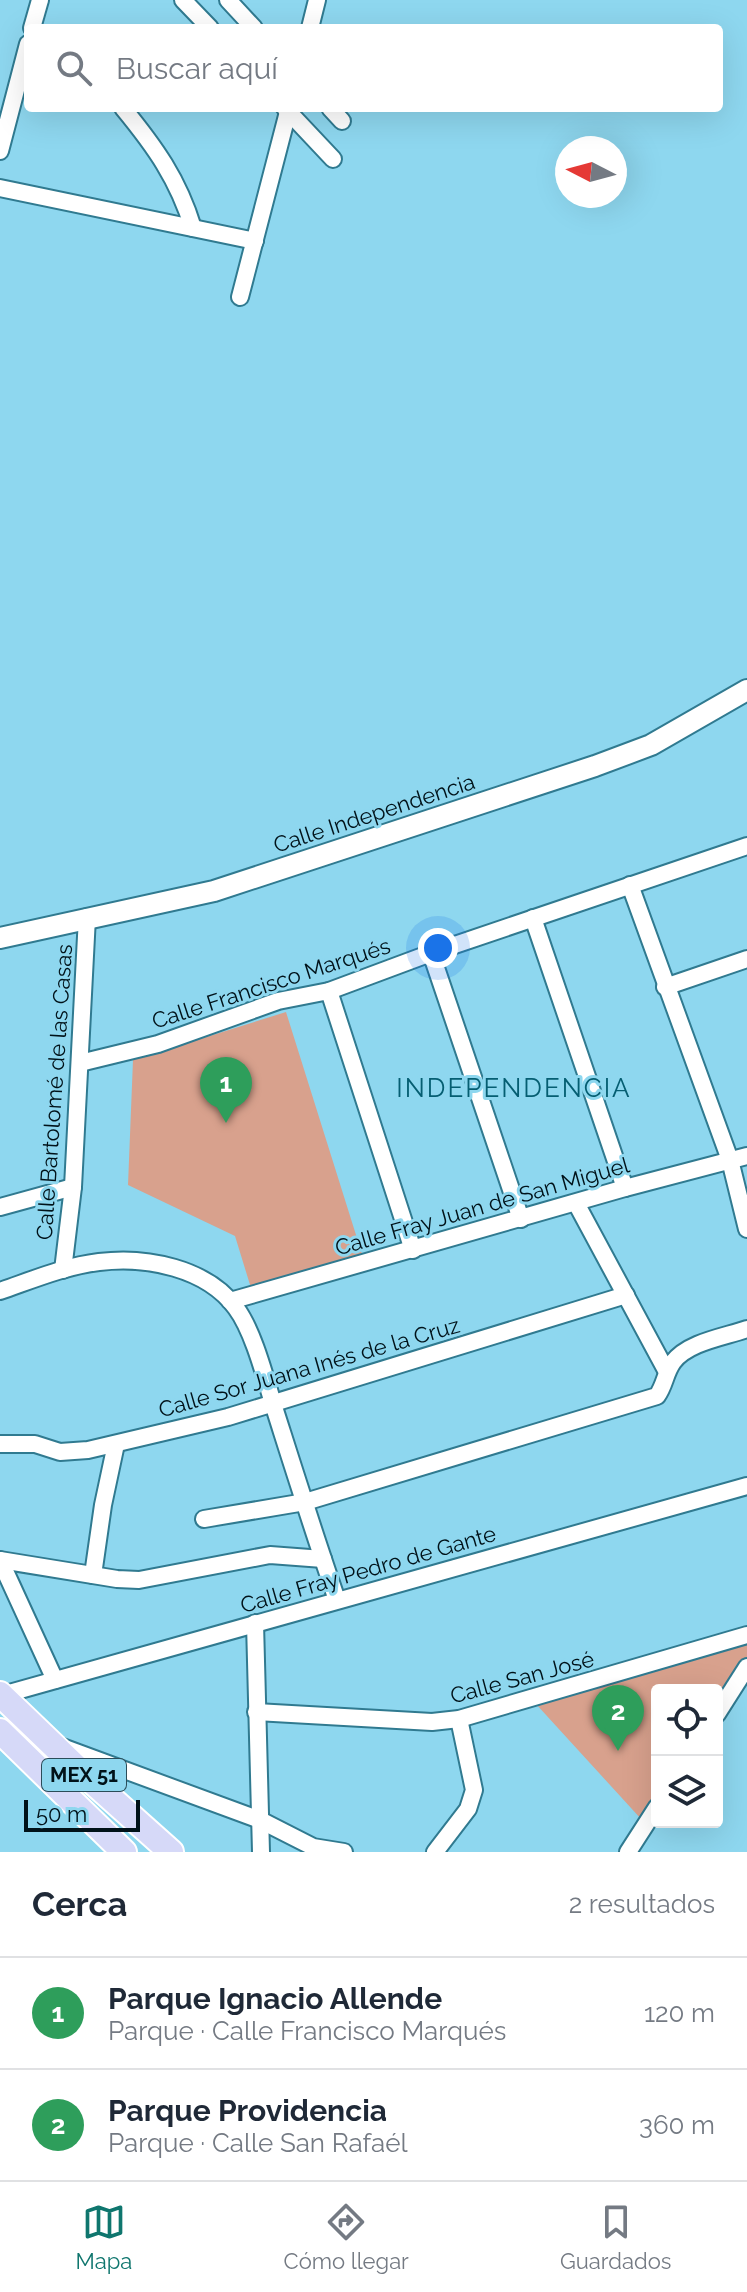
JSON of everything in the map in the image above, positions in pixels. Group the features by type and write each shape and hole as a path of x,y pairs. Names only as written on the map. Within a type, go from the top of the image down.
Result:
{"main road":[{"name":"MEX 51","path":"1,1694 171,1852"},
{"name":"MEX 51","path":"0,1731 124,1852"}],"street":[{"path":"33,24 40,0"},
{"path":"183,0 206,24"},
{"path":"228,0 250,24"},
{"path":"311,24 317,0"},
{"path":"0,151 24,59"},
{"path":"126,112 163,160 183,195 193,228"},
{"path":"240,297 287,112"},
{"path":"291,112 333,159"},
{"path":"334,112 342,121"},
{"path":"0,188 255,241"},
{"name":"Calle Independencia","path":"0,938 214,891 595,766 651,745 747,690"},
{"name":"Calle Francisco Marqués","path":"80,1063 158,1044 278,1001 329,991 431,953 747,846"},
{"path":"630,885 665,987 739,1158 747,1229"},
{"name":"Calle Bartolomé de las Casas","path":"63,1270 73,1187 87,917"},
{"path":"533,918 625,1188"},
{"path":"431,953 521,1219"},
{"path":"665,987 747,959"},
{"path":"329,991 413,1250"},
{"name":"Calle Fray Juan de San Miguel","path":"230,1301 739,1158"},
{"path":"0,1207 73,1187"},
{"path":"576,1203 667,1372"},
{"path":"0,1291 100,1261 153,1263 184,1270 214,1284 238,1309 256,1350 337,1600"},
{"name":"Calle Sor Juana Inés de la Cruz","path":"0,1444 35,1444 60,1452 116,1444 273,1405 626,1295"},
{"path":"204,1519 305,1502 657,1396 663,1388 667,1372 685,1351 747,1329"},
{"path":"93,1575 116,1444"},
{"name":"Calle Fray Pedro de Gante","path":"1,1694 747,1486"},
{"path":"0,1560 139,1580 270,1555 323,1559"},
{"path":"0,1560 55,1680"},
{"path":"255,1623 261,1852"},
{"name":"Calle San José","path":"256,1712 432,1722 459,1719 747,1635"},
{"path":"723,1705 747,1667"},
{"path":"435,1852 468,1809 474,1790 459,1719"},
{"path":"51,1743 260,1820 313,1847 344,1852"},
{"path":"628,1852 651,1816"}],"shaded area":[{"path":"286,1012 362,1254 251,1288 235,1236 128,1185 133,1060"},
{"path":"747,1641 747,1657 723,1695 723,1684 651,1684 651,1806 642,1820 536,1704"}],"place":[{"name":"Parque Ignacio Allende","path":"226,1123"},
{"name":"Parque Providencia","path":"618,1751"}],"district":[{"name":"INDEPENDENCIA","path":"514,1088"}]}
